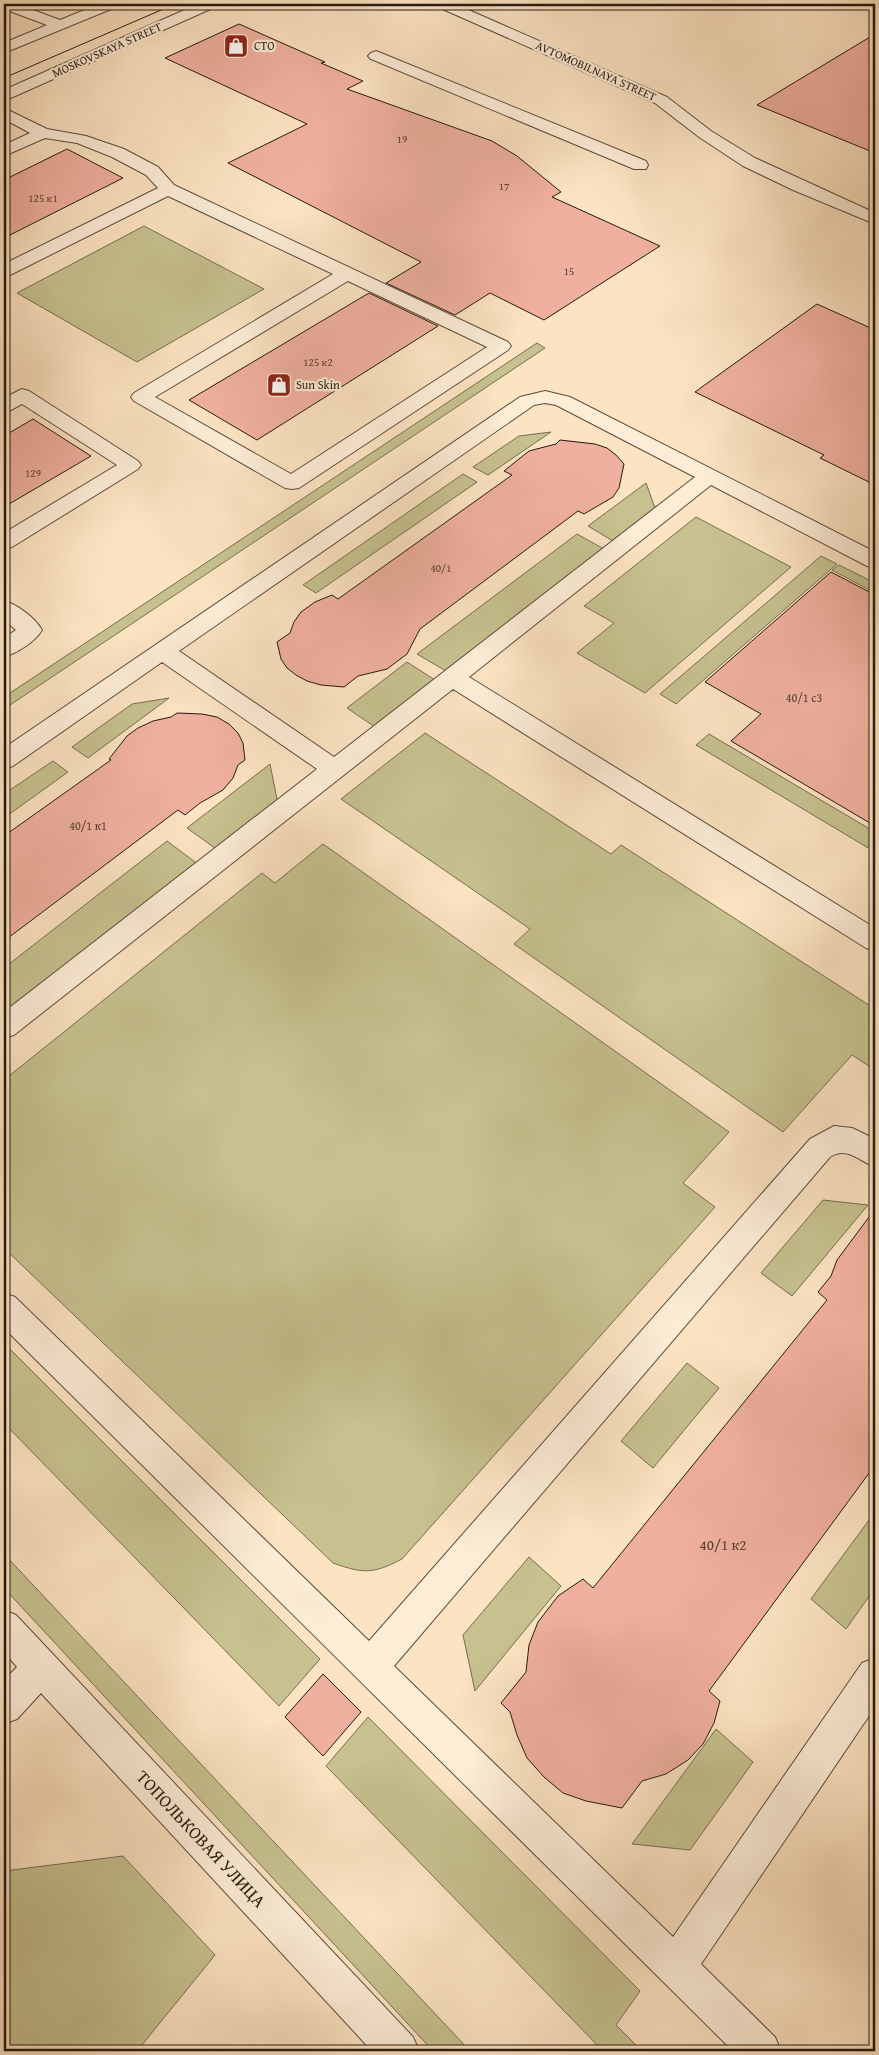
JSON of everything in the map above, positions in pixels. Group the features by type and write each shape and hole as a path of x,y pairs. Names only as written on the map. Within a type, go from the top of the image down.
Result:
{"street":[{"path":"4,4 60,25"},
{"path":"4,48 111,4"},
{"name":"MOSKOVSKAYA STREET","path":"4,96 210,4"},
{"name":"AVTOMOBILNAYA STREET","path":"443,4 661,100 705,134 749,162 875,219"},
{"path":"376,56 640,165"},
{"path":"4,113 43,133 80,140 118,153 152,172 168,189 502,346 292,483 141,397 347,274"},
{"path":"4,152 43,133"},
{"path":"4,271 168,189"},
{"path":"4,406 22,395 131,465 4,542"},
{"path":"4,760 519,406 538,397 552,397 563,401 875,561"},
{"path":"4,1027 710,476"},
{"path":"4,608 31,630 4,649"},
{"path":"162,651 334,769"},
{"path":"452,677 875,941"},
{"path":"370,1667 820,1148 834,1139 852,1141 875,1154"},
{"path":"4,1306 761,2051"},
{"name":"ТОПОЛЬКОВАЯ УЛИЦА","path":"4,1627 399,2051"},
{"path":"4,1706 41,1668"},
{"path":"676,1967 875,1676"}],"shaded area":[{"path":"144,226 264,289 137,362 17,293"},
{"path":"537,343 545,348 4,709 4,697"},
{"path":"551,432 488,475 473,467 519,436"},
{"path":"463,474 477,482 316,593 303,585"},
{"path":"646,483 655,508 613,541 588,526"},
{"path":"696,517 791,567 645,693 577,653 614,623 584,606"},
{"path":"577,534 604,549 446,671 417,654"},
{"path":"821,556 837,564 676,704 660,694"},
{"path":"839,565 875,583 875,593 832,570"},
{"path":"407,662 435,680 375,727 347,708"},
{"path":"169,698 88,758 72,747 132,704"},
{"path":"425,733 611,854 621,845 875,1009 875,1070 852,1055 783,1132 514,944 530,929 341,799"},
{"path":"709,734 875,832 875,852 696,745"},
{"path":"53,761 68,772 4,818 4,794"},
{"path":"270,764 278,804 219,851 187,828"},
{"path":"167,841 199,865 4,1018 4,968"},
{"path":"323,844 729,1132 683,1183 715,1207 402,1559 383,1568 368,1571 361,1571 333,1563 4,1248 4,1080 262,873 275,883"},
{"path":"823,1200 868,1205 792,1296 761,1273"},
{"path":"4,1343 320,1659 279,1706 4,1423"},
{"path":"687,1363 719,1388 653,1468 621,1441"},
{"path":"875,1512 875,1588 846,1629 811,1599"},
{"path":"4,1554 470,2051 433,2051 4,1588"},
{"path":"529,1557 561,1586 475,1691 463,1635"},
{"path":"368,1717 640,1991 616,2025 642,2051 603,2051 326,1766"},
{"path":"716,1729 753,1762 690,1850 632,1844"},
{"path":"123,1856 215,1955 137,2051 4,2051 4,1871"}],"building":[{"path":"239,24 363,81 347,89 492,141 517,156 561,192 552,197 660,246 544,320 490,293 455,315 386,283 421,262 228,163 307,124 165,58"},
{"path":"875,34 875,153 757,105"},
{"path":"67,149 123,178 4,238 4,180"},
{"path":"369,293 438,326 257,440 189,400"},
{"path":"817,304 875,330 875,485 820,458 824,455 695,392"},
{"path":"33,419 91,456 4,507 4,436"},
{"path":"560,440 595,444 607,448 616,455 624,464 619,488 613,497 584,514 578,511 420,629 407,654 387,669 358,676 344,687 321,685 307,681 287,668 281,659 277,642 290,633 294,622 301,612 315,602 332,595 338,599 512,475 504,471 529,451 556,444"},
{"path":"831,572 875,595 875,826 731,741 761,714 705,682"},
{"path":"177,713 217,717 229,724 238,733 243,743 245,760 238,765 233,778 223,790 200,803 185,815 178,810 4,941 4,836 111,760 109,759 127,736 138,728 153,721 171,717"},
{"path":"875,1209 875,1465 709,1691 720,1701 714,1723 703,1744 688,1760 666,1774 642,1781 622,1808 586,1801 563,1793 544,1777 527,1758 510,1712 501,1703 526,1672 529,1645 538,1622 558,1596 583,1579 593,1588 827,1300 818,1292 831,1276 837,1260"},
{"path":"323,1674 361,1712 323,1756 285,1717"}],"tram line":[{"path":"4,78 175,4"}],"place":[{"name":"СТО","path":"236,46"},
{"name":"Sun Skin","path":"279,385"}]}
